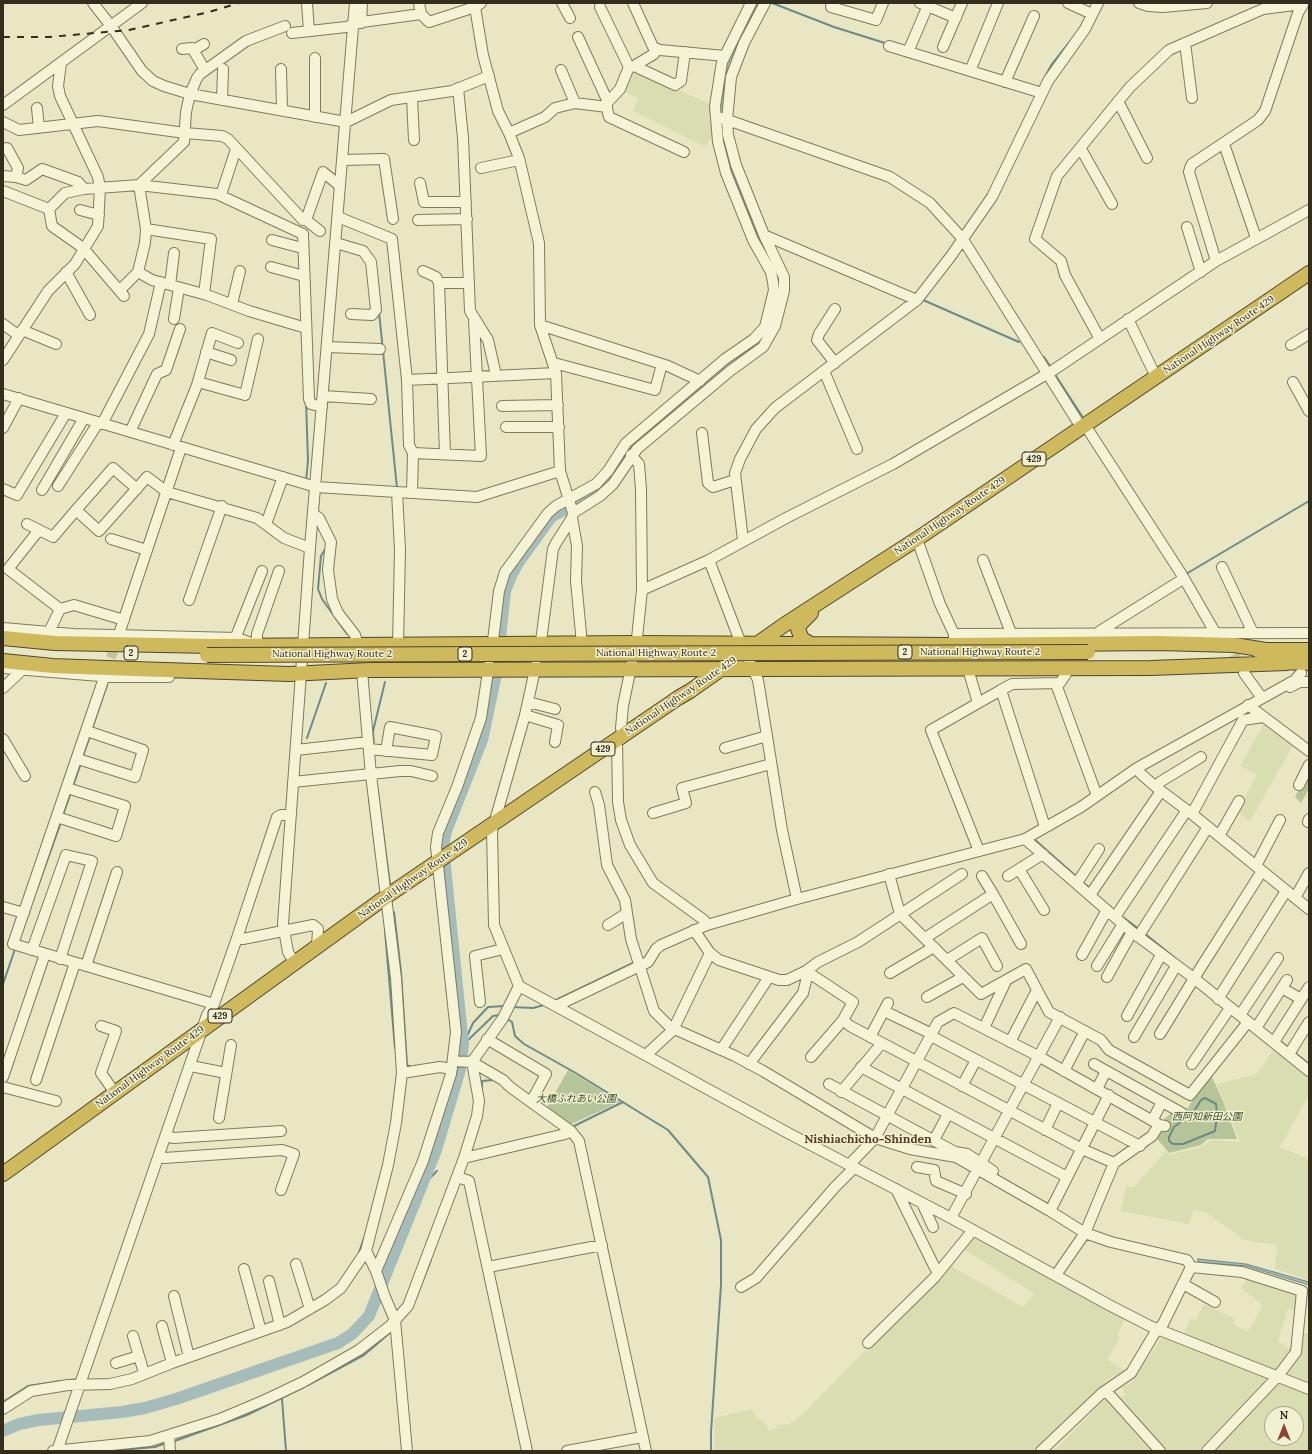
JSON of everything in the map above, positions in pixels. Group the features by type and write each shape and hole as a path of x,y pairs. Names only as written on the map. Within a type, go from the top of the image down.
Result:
{"highway":[{"name":"National Highway Route 429","path":"3,1174 294,962 441,859 722,669 744,648 815,606 917,539 1309,273"},
{"path":"809,643 802,639 798,629 800,624 815,606"},
{"path":"3,638 53,650 295,673 489,669 1151,668 1287,662"},
{"path":"3,661 53,650 257,645 492,645 636,643 744,648 809,643 848,644 954,639 1234,645 1266,650"},
{"name":"National Highway Route 2","path":"3,644 53,650 115,662 207,659 1090,644 1309,650"},
{"name":"National Highway Route 2","path":"1090,644 1287,662 1305,668"},
{"path":"744,648 756,664 770,669"},
{"name":"National Highway Route 2","path":"3,655 53,650"},
{"path":"678,698 688,683 682,669"}],"street":[{"path":"93,3 142,71 153,81 171,89 222,100 346,122 391,100 412,98 458,88 489,76"},
{"path":"3,105 142,3"},
{"path":"307,3 309,31"},
{"path":"348,3 353,25"},
{"path":"294,962 288,952 284,931 296,750 295,673 303,645 355,3"},
{"path":"353,25 362,3"},
{"path":"420,3 421,14 430,22 478,5 483,55 498,111 510,133 519,160 539,243 540,325 555,368 558,405 560,471 571,509 577,546 576,581 582,644"},
{"path":"562,3 570,18"},
{"path":"633,3 653,47 657,49 725,56"},
{"path":"751,3 722,62 715,106 718,142 726,173 753,240 771,272 774,290 761,332 700,381 630,449 604,477 590,488 571,509 556,543 541,644 525,716 494,823 494,925 503,949 519,986 754,1115 951,1218 1109,1305 1159,1329 1309,1389"},
{"path":"376,1273 423,1161 453,1065 456,1032 441,859 436,847 438,833 478,729 489,669 499,591 505,572 548,513 556,506 571,509 607,491 618,478 630,449 763,347 768,342 775,326 785,284 784,277 764,235 736,165 728,135 727,120 731,77 744,43 765,3"},
{"path":"833,3 831,7 876,20 883,3"},
{"path":"943,47 962,3"},
{"path":"970,71 998,3"},
{"path":"1068,3 1090,13"},
{"path":"743,540 735,480 740,459 746,446 765,418 775,408 824,371 833,361 914,298 951,256 962,238 992,197 1048,81 1085,29 1090,13 1098,3"},
{"path":"1139,3 1163,7 1207,3"},
{"path":"908,51 926,4 956,18"},
{"path":"1100,339 1065,275 1061,261 1035,239 1058,176 1130,87 1169,50 1263,9 1303,4 1265,111 1258,120 1192,164 1189,172 1216,261"},
{"path":"600,7 631,67 675,85 681,81 685,52"},
{"path":"139,185 184,142 186,112 190,94 197,78 205,70 246,41 288,29 309,31 421,14"},
{"path":"1005,82 1034,16"},
{"path":"578,37 608,105 609,117 684,152"},
{"path":"1185,43 1192,98"},
{"path":"194,50 204,44"},
{"path":"888,46 1042,93"},
{"path":"182,49 192,48 205,70"},
{"path":"608,105 620,89 631,67 654,54 657,49"},
{"path":"315,58 315,117"},
{"path":"3,360 48,291 75,264 83,248 98,226 100,188 98,177 60,96 58,86 61,62"},
{"path":"222,100 223,69"},
{"path":"281,69 282,110"},
{"path":"562,70 575,103"},
{"path":"458,88 463,138 470,311 488,340 496,375"},
{"path":"412,98 414,140"},
{"path":"1118,101 1147,158"},
{"path":"510,133 545,117 555,108 575,103 608,105"},
{"path":"37,108 39,128"},
{"path":"716,116 890,177 930,203 962,238 1046,374 1083,426 1222,635"},
{"path":"3,122 19,130 102,121 185,135 222,136 228,139 303,220 306,220 320,231"},
{"path":"1224,144 1256,238"},
{"path":"7,148 18,168 16,176"},
{"path":"1081,149 1112,204"},
{"path":"221,195 235,152"},
{"path":"343,160 384,159 393,219"},
{"path":"481,168 519,160"},
{"path":"3,176 16,176 26,180 42,169 78,182 84,189"},
{"path":"306,220 323,172 340,186"},
{"path":"420,183 424,202 466,202"},
{"path":"49,209 52,226 83,248 122,293 138,272 145,243 146,229 139,185"},
{"path":"49,209 65,193 84,189 139,185 221,195 303,234 307,232 320,231 337,232"},
{"path":"3,191 49,209"},
{"path":"80,210 99,215"},
{"path":"642,590 708,560 743,540 893,464 1046,374 1216,261 1309,210"},
{"path":"338,217 392,239 407,380 409,445 413,453 412,493"},
{"path":"418,220 467,219"},
{"path":"1187,227 1201,272"},
{"path":"146,229 211,239 204,294"},
{"path":"303,234 300,247 304,328 309,399 311,404 371,399"},
{"path":"764,235 914,298"},
{"path":"272,240 300,247"},
{"path":"336,243 363,251 371,262 376,310 372,315 351,314"},
{"path":"174,253 170,285 174,319"},
{"path":"271,267 302,276"},
{"path":"232,304 240,271"},
{"path":"66,272 90,315"},
{"path":"138,272 170,285 204,294 249,311 304,328"},
{"path":"423,272 436,277 439,283 441,379 445,454"},
{"path":"439,283 469,283"},
{"path":"58,486 98,424 148,334 170,285"},
{"path":"833,361 817,340 819,334 835,310"},
{"path":"413,453 481,456 474,318"},
{"path":"1128,319 1156,377"},
{"path":"3,324 20,332 56,344"},
{"path":"540,325 662,364 700,381"},
{"path":"130,432 157,374 166,370 180,329"},
{"path":"118,637 167,492 179,448 185,418 198,382 212,333 238,343"},
{"path":"1291,345 1309,334"},
{"path":"198,382 245,395 258,339"},
{"path":"327,347 380,349"},
{"path":"206,352 231,360"},
{"path":"407,380 496,375 555,368 655,390 662,364"},
{"path":"824,371 857,449"},
{"path":"1293,382 1309,411"},
{"path":"3,394 18,401 130,432 282,480 316,486 477,497 560,471"},
{"path":"3,428 18,401"},
{"path":"502,406 558,405"},
{"path":"3,489 17,495 65,415"},
{"path":"42,490 83,420"},
{"path":"506,427 559,427"},
{"path":"702,433 708,483 713,487 735,480"},
{"path":"630,449 639,464 641,489 642,590 636,643 621,724 618,802 621,820 630,845 641,866 653,883 704,920 707,925"},
{"path":"27,524 53,537 113,468 137,489"},
{"path":"76,510 99,530 147,477 167,492 222,506 257,518 284,538 310,548"},
{"path":"266,524 282,480"},
{"path":"398,492 400,550 398,645"},
{"path":"189,600 222,506"},
{"path":"313,514 321,522 331,542 328,570 332,599 338,613 354,635 358,645"},
{"path":"39,530 8,569 60,609 74,606 124,620"},
{"path":"111,539 147,550"},
{"path":"917,539 954,639 1011,632 1090,644 1252,633 1309,633"},
{"path":"708,560 758,680 782,830 797,899"},
{"path":"983,560 1011,632"},
{"path":"1222,567 1252,633"},
{"path":"237,638 237,634 262,571"},
{"path":"3,628 53,650 118,637 237,638 257,645 257,634 279,571"},
{"path":"1090,644 1100,630 1183,577"},
{"path":"53,650 60,609"},
{"path":"848,644 849,668"},
{"path":"3,668 21,671 105,674 247,676 295,673"},
{"path":"1286,687 1295,680 1305,668"},
{"path":"968,669 978,701"},
{"path":"3,688 21,671"},
{"path":"3,1409 31,1391 82,1381 110,1384 132,1379 143,1371 171,1360 279,1322 341,1288 366,1251 388,1165 396,1123 402,1073 387,896 371,775 362,671"},
{"path":"1244,673 1262,698"},
{"path":"105,674 78,759 13,944 214,1004"},
{"path":"979,851 931,730 978,701 1012,684 1056,684 1060,683 1066,674"},
{"path":"1097,966 1118,917 1192,811 1243,720 1254,710 1262,698 1300,682 1309,682"},
{"path":"1056,684 1097,796"},
{"path":"1001,690 1045,827"},
{"path":"528,702 555,709"},
{"path":"1254,710 1309,751"},
{"path":"551,1003 652,958 656,949 696,933 707,925 797,899 890,878 979,851 1028,841 1045,827 1139,771 1254,710"},
{"path":"525,716 558,725 555,742"},
{"path":"296,750 369,746 386,751 432,755 436,736 390,728 386,751"},
{"path":"78,759 135,777 143,750 87,731"},
{"path":"725,748 767,736"},
{"path":"3,739 25,776"},
{"path":"1092,893 1158,786 1201,757"},
{"path":"653,812 686,803 682,788 771,764"},
{"path":"1299,785 1309,765"},
{"path":"293,782 412,771 432,776"},
{"path":"1139,771 1192,811 1208,827 1220,834 1286,891 1297,895 1309,909"},
{"path":"57,817 116,836 125,806 67,788"},
{"path":"595,792 599,804 607,865 625,900 627,913 626,917 654,1011 660,1019 673,1030 750,1064 875,1138 916,1151 956,1157 979,1166 1052,1209 1085,1233 1111,1242 1187,1260 1191,1267"},
{"path":"1220,834 1239,801"},
{"path":"291,815 281,815 277,817 239,938 214,1004 203,1028 193,1066 169,1137 56,1451 150,1441 169,1442 303,1382 359,1350 395,1320 408,1306 460,1178 467,1157 477,1116 478,1101 470,1062 506,1011 519,986"},
{"path":"1160,1034 1196,975 1258,866 1280,820"},
{"path":"1107,977 1138,934 1208,827"},
{"path":"1028,841 1078,881 1092,893 1107,910 1118,917 1161,955 1176,966 1196,975 1220,996 1230,1008 1241,1013 1291,1051 1309,1071"},
{"path":"1078,881 1099,849"},
{"path":"1008,876 1043,854"},
{"path":"32,950 66,855 92,861 60,959"},
{"path":"1019,869 1044,910"},
{"path":"86,966 117,872"},
{"path":"1297,895 1309,873"},
{"path":"696,933 710,953 719,960 779,980 787,980 806,971 818,962 858,942 962,874"},
{"path":"982,876 1021,944"},
{"path":"890,878 900,914 982,994 1026,969 1049,1012 1101,1040 1109,1050 1190,1095 1255,1024 1285,984 1301,999"},
{"path":"1220,996 1286,891"},
{"path":"925,938 993,894"},
{"path":"3,907 24,913"},
{"path":"1082,955 1107,910"},
{"path":"608,925 627,913"},
{"path":"239,938 313,925 318,929 317,947"},
{"path":"946,960 982,938 997,966"},
{"path":"890,973 934,947"},
{"path":"480,1002 475,956 503,949"},
{"path":"646,1055 673,1030 710,953"},
{"path":"3,1077 45,954"},
{"path":"1127,1016 1161,955"},
{"path":"1241,1013 1278,958"},
{"path":"36,1080 76,963"},
{"path":"1134,1037 1176,966"},
{"path":"806,971 853,1002 843,1020 811,1057"},
{"path":"750,1064 803,993 806,981 806,971"},
{"path":"721,1050 769,976"},
{"path":"927,997 963,977"},
{"path":"984,1028 1006,981"},
{"path":"1276,1040 1309,987"},
{"path":"1010,1042 1037,990"},
{"path":"870,1037 886,1007 931,1035 976,1060 1140,1146"},
{"path":"1192,1064 1230,1008"},
{"path":"741,1287 756,1278 835,1187 875,1138 938,1022 954,1014 1038,1056 1160,1123"},
{"path":"951,1218 966,1194 979,1166 1060,1017"},
{"path":"843,1020 850,1026 870,1037 1045,1130 1114,1163"},
{"path":"1291,1051 1309,1022"},
{"path":"101,1026 116,1031 101,1073 116,1093"},
{"path":"1064,1071 1085,1031"},
{"path":"487,1039 546,1074 531,1102"},
{"path":"841,1092 882,1043"},
{"path":"219,1118 231,1045"},
{"path":"962,1086 976,1060"},
{"path":"402,1073 470,1062 503,1080 579,1140 599,1245 640,1437 646,1451"},
{"path":"1094,1064 1182,1113"},
{"path":"193,1066 226,1073"},
{"path":"861,1067 1068,1177"},
{"path":"1097,1089 1106,1071"},
{"path":"829,1084 841,1092 888,1115 955,1152 967,1154 979,1166"},
{"path":"3,1087 56,1101"},
{"path":"1052,1209 1109,1095"},
{"path":"1056,1275 1085,1233 1114,1163 1140,1146 1152,1136 1160,1123 1162,1102"},
{"path":"1045,1130 1058,1103"},
{"path":"934,1140 948,1114"},
{"path":"169,1137 281,1131"},
{"path":"467,1157 568,1132"},
{"path":"162,1157 282,1150 294,1154 281,1190"},
{"path":"918,1167 934,1170 936,1181 966,1194"},
{"path":"460,1178 469,1181 527,1451"},
{"path":"896,1189 935,1268"},
{"path":"922,1203 933,1228"},
{"path":"868,1343 934,1278 973,1230"},
{"path":"488,1267 599,1245"},
{"path":"366,1251 395,1320 407,1451"},
{"path":"296,1264 309,1306"},
{"path":"1041,1451 1063,1429 1106,1391 1131,1373 1163,1324 1191,1267"},
{"path":"1191,1267 1242,1272 1305,1292 1296,1352 1278,1376 1207,1451"},
{"path":"244,1269 260,1329"},
{"path":"269,1281 279,1322"},
{"path":"1183,1284 1215,1302"},
{"path":"174,1296 188,1354"},
{"path":"162,1326 171,1360"},
{"path":"133,1336 143,1371"},
{"path":"116,1363 139,1356"},
{"path":"1106,1391 1160,1451"},
{"path":"567,1451 640,1437"}],"green space":[{"path":"633,69 710,104 709,118 713,134 705,147 633,111 639,99 623,91"},
{"path":"1264,724 1295,742 1250,821 1236,812 1257,775 1240,766"},
{"path":"1309,768 1309,789 1301,803 1295,797"},
{"path":"1274,1049 1309,1074 1309,1095 1280,1147 1309,1159 1309,1280 1275,1269 1277,1245 1244,1240 1207,1213 1194,1209 1189,1224 1121,1211 1126,1186 1133,1188 1165,1152 1169,1155 1202,1147 1211,1140 1240,1142 1217,1084 1257,1074"},
{"name":"大橋ふれあい公園","path":"568,1070 620,1102 569,1125 546,1109"},
{"name":"西阿知新田公園","path":"1212,1077 1223,1101 1237,1139 1208,1139 1201,1145 1169,1153 1155,1136 1164,1119 1180,1106 1185,1109 1188,1108 1192,1101 1191,1095"},
{"path":"974,1235 1126,1318 1117,1335 1120,1338 1107,1360 1125,1371 1110,1378 1037,1451 715,1451 714,1418 751,1409 756,1417 765,1422 769,1431 777,1428 777,1425 790,1424 804,1413 949,1265 1023,1307 1035,1294 963,1249"},
{"path":"1248,1278 1298,1294 1296,1311 1288,1309 1278,1341 1292,1350 1276,1371 1184,1334 1191,1318 1196,1320 1204,1304 1236,1319 1233,1324 1248,1332 1263,1305 1241,1288"},
{"path":"1303,1332 1309,1334 1309,1385 1284,1374 1300,1355"},
{"path":"1164,1334 1271,1377 1201,1451 1166,1451 1120,1397 1126,1395 1122,1387 1131,1383"},
{"path":"1278,1380 1309,1393 1309,1451 1214,1451"},
{"path":"1107,1397 1155,1451 1054,1451"}],"water":[{"path":"1198,1259 1246,1264 1309,1282 1309,1285 1246,1266 1198,1262"}],"waterway":[{"path":"721,113 722,92 728,68 741,35 757,3"},
{"path":"772,3 834,27 888,44"},
{"path":"1046,75 1052,64 1071,40"},
{"path":"724,142 735,180 757,235 779,282 776,303"},
{"path":"923,300 1019,342"},
{"path":"379,312 397,488"},
{"path":"500,637 505,591 511,576 518,563 551,517 600,489 607,483 628,449 721,368 762,341 768,329"},
{"path":"1044,357 1050,366"},
{"path":"1054,373 1082,416"},
{"path":"306,401 308,461 306,481"},
{"path":"1186,574 1309,501"},
{"path":"326,548 321,556 318,589 322,599 347,634"},
{"path":"3,1431 19,1424 39,1420 122,1412 145,1408 176,1399 338,1343 352,1334 369,1316 436,1150 460,1069 463,1045 443,847 446,831 482,740 495,679"},
{"path":"374,747 373,731 385,682"},
{"path":"307,738 326,683"},
{"path":"92,729 107,685"},
{"path":"83,756 90,736"},
{"path":"73,786 80,766"},
{"path":"377,785 390,885"},
{"path":"63,815 70,795"},
{"path":"369,799 376,854"},
{"path":"36,892 61,822"},
{"path":"1034,839 1078,878"},
{"path":"1082,882 1090,888"},
{"path":"394,912 401,972 407,1065 411,1067"},
{"path":"1120,915 1139,929"},
{"path":"385,931 395,1048"},
{"path":"1144,933 1175,958"},
{"path":"3,984 15,949"},
{"path":"554,1001 635,962"},
{"path":"511,1007 533,1008 544,1005"},
{"path":"463,1045 473,1023 488,1007 505,1006"},
{"path":"464,1044 493,1016 500,1015"},
{"path":"506,1018 512,1022 515,1036 524,1044 574,1072 668,1130 708,1177 721,1240 721,1285 711,1451"},
{"path":"1279,1040 1289,1048"},
{"path":"1294,1052 1309,1064"},
{"path":"482,1089 482,1081 493,1080"},
{"path":"1205,1098 1216,1104 1217,1115 1215,1131 1183,1144 1173,1144 1169,1141 1169,1137 1174,1127 1193,1113 1201,1100 1205,1098"},
{"path":"572,1127 623,1102"},
{"path":"425,1178 430,1178 437,1171"},
{"path":"358,1255 364,1238"},
{"path":"412,1308 431,1260"},
{"path":"308,1385 364,1355 392,1331"},
{"path":"147,1368 167,1360"},
{"path":"69,1380 79,1379"},
{"path":"3,1402 28,1386 61,1381"},
{"path":"172,1442 247,1415 304,1387"},
{"path":"282,1399 286,1451"},
{"path":"109,1451 155,1447 166,1443"}],"tunnel":[{"path":"106,672 117,640"},
{"path":"1227,641 1242,669"}],"railway":[{"path":"3,37 49,37 129,30 209,12 239,3"}],"district":[{"name":"Nishiachicho-Shinden","path":"868,1140"}]}
